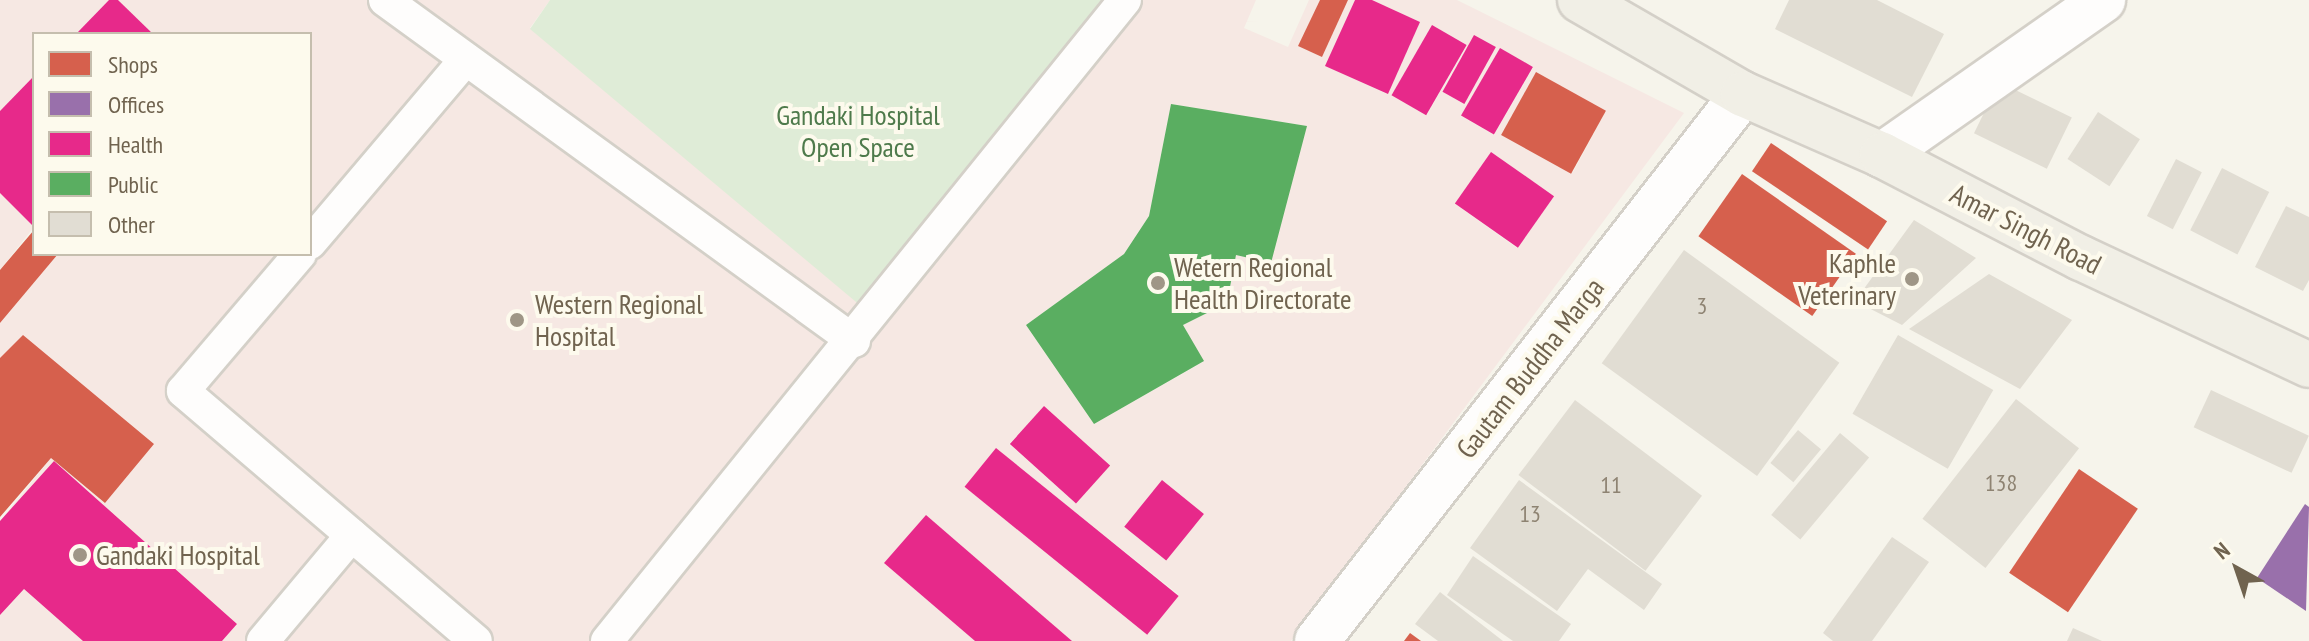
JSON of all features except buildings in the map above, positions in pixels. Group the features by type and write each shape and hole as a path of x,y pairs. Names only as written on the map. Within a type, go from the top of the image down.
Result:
{"main road":[{"name":"Amar Singh Road","path":"1580,0 1743,94 1882,155 2081,258 2309,365"},
{"path":"1882,155 2103,0"},
{"name":"Gautam Buddha Marga","path":"1317,641 1743,94"}],"lane":[{"path":"385,0 854,341"},
{"path":"607,641 854,341 1125,0"},
{"path":"312,241 466,59"},
{"path":"298,256 183,391 476,641"},
{"path":"263,641 352,535"}],"shaded area":[{"path":"0,0 109,0 78,32 32,32 32,78 0,111"},
{"name":"Western Regional Hospital","path":"118,0 550,0 530,28 1120,0 1256,0 1244,28 1288,47 1309,0 1320,0 1299,46 1322,57 1348,0 1355,0 1326,66 1387,94 1420,22 1372,0 1457,0 1684,113 1291,641 1072,641 926,515 885,564 975,641 222,641 237,624 54,461 0,521 51,458 105,503 153,445 0,358 0,323 56,256 312,256 312,32 151,32","holes":["1432,25 1467,45 1427,115 1392,95","1474,36 1495,47 1464,104 1443,92","1500,48 1533,68 1494,135 1461,116","1536,73 1606,111 1573,172 1502,135","1171,104 1307,126 1236,255 1227,303 1183,325 1203,362 1094,424 1026,325 1124,254 1149,216","1491,153 1554,196 1517,248 1455,204","1044,406 1110,465 1075,503 1009,444","996,449 1178,594 1147,634","1162,480 1204,514 1166,560"]},
{"path":"0,193 32,225 32,230 0,270"},
{"path":"24,589 83,641 0,641 0,615"}],"green space":[{"name":"Gandaki Hospital Open Space","path":"550,0 1120,0 874,317 530,29"}],"place":[{"name":"Kaphle Veterinary","path":"1912,279"},
{"name":"Wetern Regional Health Directorate","path":"1158,283"},
{"name":"Western Regional Hospital","path":"517,320"},
{"name":"Gandaki Hospital","path":"80,555"}]}
